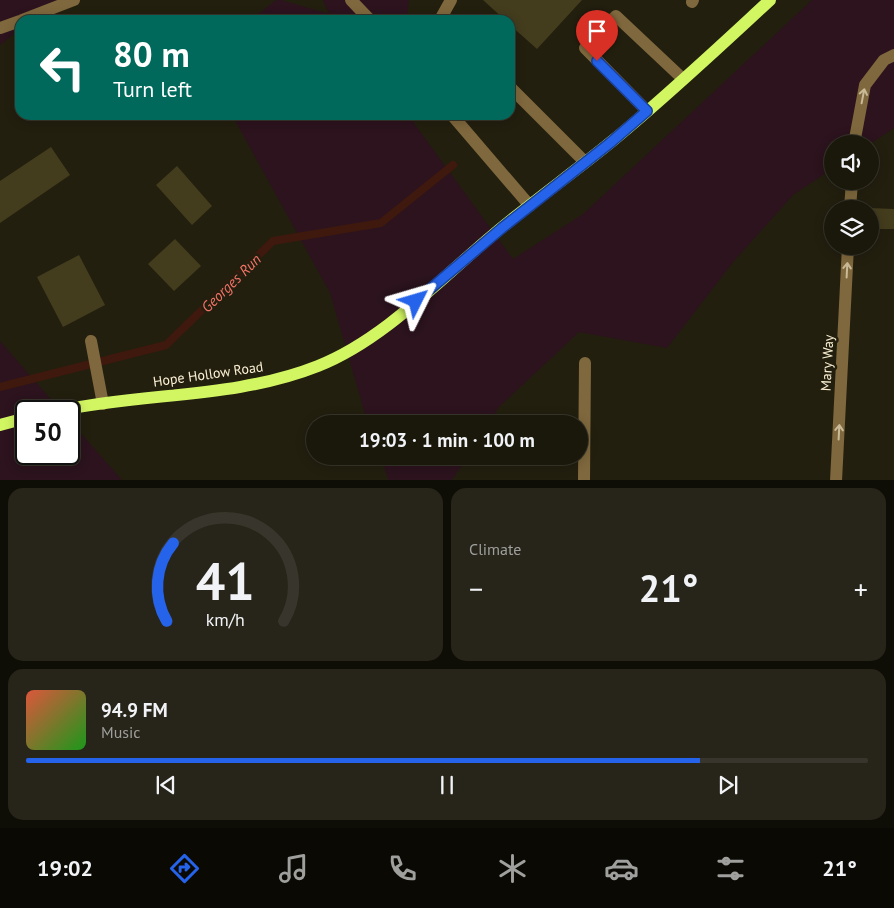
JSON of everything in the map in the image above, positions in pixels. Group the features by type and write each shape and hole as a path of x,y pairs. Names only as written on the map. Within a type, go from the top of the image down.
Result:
{"main road":[{"name":"Hope Hollow Road","path":"80,408 252,385 296,374 319,366 343,354 365,341 392,321 647,111 770,0"},
{"path":"0,424 15,421"}],"street":[{"path":"34,15 74,0"},
{"path":"351,0 365,15"},
{"path":"442,15 451,0"},
{"path":"647,111 585,48 616,16 683,79"},
{"path":"0,28 15,22"},
{"path":"856,135 865,86 884,60 894,55"},
{"path":"515,92 585,162"},
{"path":"456,120 530,206"},
{"name":"Mary Way","path":"836,480 848,255"},
{"path":"91,341 103,404"},
{"path":"584,480 585,363"}],"shaded area":[{"path":"0,0 58,0 30,15 15,15 15,33 0,45"},
{"path":"276,0 329,14 323,0 409,0 408,15 257,15"},
{"path":"812,0 894,0 894,128 879,138 879,135 824,135 824,174 793,195 734,261 667,348 579,332 499,407 494,415 365,415 330,293 235,120 412,120 513,259 583,214"},
{"path":"0,341 51,400 15,400 15,465 80,465 80,432 122,480 0,480"},
{"path":"383,465 462,465 452,480 389,480"}],"building":[{"path":"483,0 582,0 537,49 515,29 515,15 500,15"},
{"path":"51,147 70,175 0,223 0,181"},
{"path":"177,166 212,206 192,225 156,185"},
{"path":"879,208 894,209 894,229 879,229"},
{"path":"175,239 201,266 174,291 148,264"},
{"path":"79,255 105,305 63,327 37,277"}],"waterway":[{"name":"Georges Run","path":"0,387 166,345 273,241 381,223 453,165"}],"route":[{"path":"416,301 460,262 610,143 647,111 597,61"}]}
